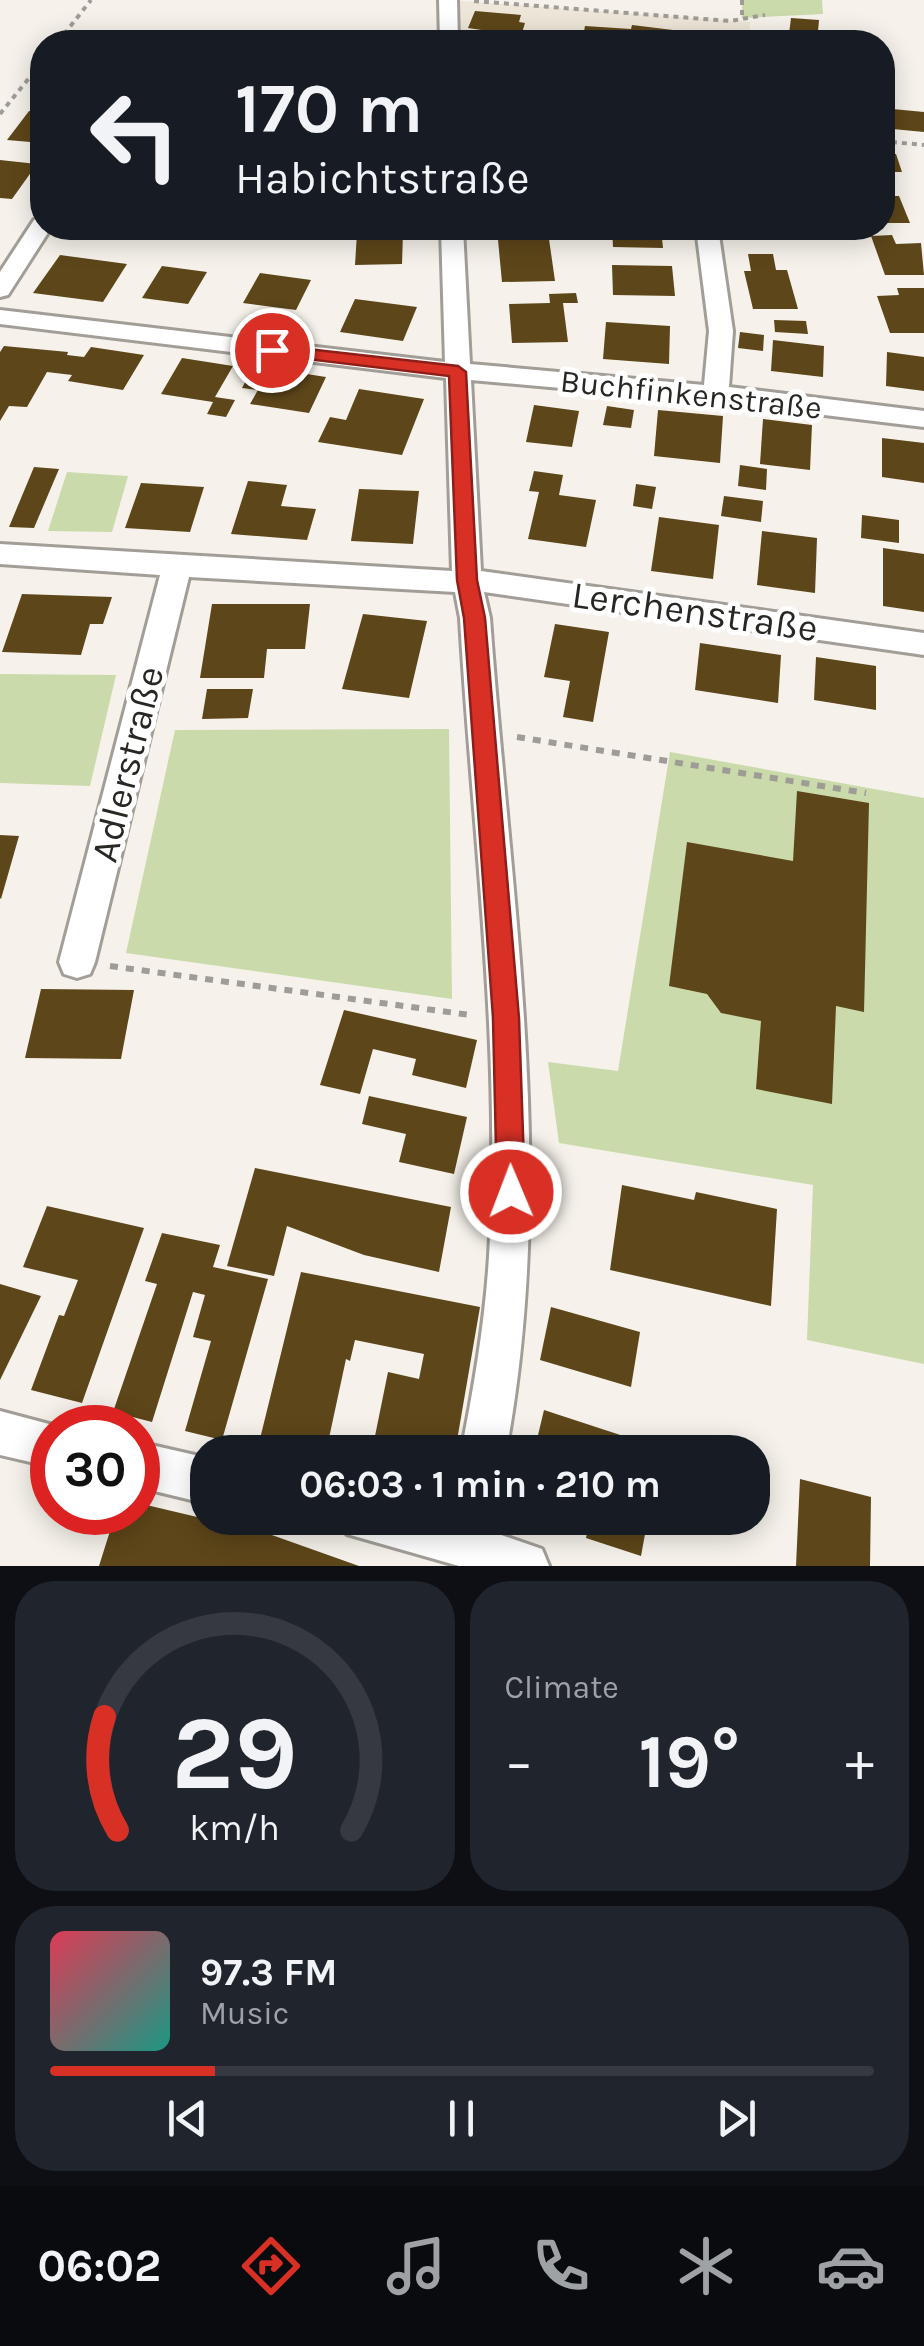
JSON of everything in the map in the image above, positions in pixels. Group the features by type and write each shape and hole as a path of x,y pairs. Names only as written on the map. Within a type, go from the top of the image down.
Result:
{"street":[{"path":"448,0 448,30"},
{"path":"0,290 33,240"},
{"path":"452,240 467,580 475,618 506,1018 512,1232 506,1311 487,1435"},
{"path":"709,240 722,331 716,394"},
{"name":"Buchfinkenstraße","path":"0,317 458,372 716,394 924,419"},
{"path":"0,554 398,580 467,580"},
{"name":"Adlerstraße","path":"77,962 177,566"},
{"name":"Lerchenstraße","path":"467,580 924,644"},
{"path":"0,1432 30,1440"},
{"path":"160,1470 190,1477"},
{"path":"475,1535 525,1566"}],"path":[{"path":"67,30 91,0"},
{"path":"467,0 730,21 765,15"},
{"path":"742,0 742,18"},
{"path":"0,114 30,77"},
{"path":"895,142 924,145"},
{"path":"481,731 866,793"},
{"path":"77,962 506,1018"}],"shaded area":[{"path":"448,0 750,22 750,30 449,30"}],"green space":[{"path":"742,0 822,0 823,14 742,18"},
{"path":"67,472 128,476 112,532 48,531"},
{"path":"0,674 116,675 90,786 0,783"},
{"path":"449,729 452,999 126,953 175,730"},
{"path":"670,752 924,798 924,1364 807,1340 813,1185 559,1143 548,1062 618,1071"}],"building":[{"path":"475,11 521,15 519,22 525,23 523,30 468,28"},
{"path":"791,18 819,20 818,30 790,30"},
{"path":"632,25 673,30 584,30 585,26 631,29"},
{"path":"895,109 924,112 924,132 895,129"},
{"path":"29,111 30,111 30,142 7,140"},
{"path":"895,154 896,154 902,172 895,172"},
{"path":"0,160 30,163 30,174 12,199 0,198"},
{"path":"895,196 899,196 910,223 895,223"},
{"path":"357,240 403,240 402,264 355,265"},
{"path":"498,240 549,240 555,281 502,282"},
{"path":"613,240 662,240 663,248 613,247"},
{"path":"872,240 921,243 924,275 885,275"},
{"path":"748,254 773,254 776,270 787,270 798,309 753,309 744,271 751,271"},
{"path":"60,255 127,264 103,302 33,293"},
{"path":"612,265 672,266 675,296 613,295"},
{"path":"162,266 207,272 188,304 142,298"},
{"path":"260,273 311,280 296,310 243,303"},
{"path":"897,288 924,288 924,333 890,333 877,296 899,295"},
{"path":"576,293 578,303 563,303 568,342 512,343 509,304 550,303 549,294"},
{"path":"355,299 417,307 403,341 340,332"},
{"path":"774,320 806,321 808,334 775,332"},
{"path":"606,322 670,326 669,364 603,359"},
{"path":"740,332 764,335 763,351 738,348"},
{"path":"773,340 824,346 823,377 771,371"},
{"path":"4,346 84,357 91,347 144,355 123,390 68,381 72,375 47,372 27,407 9,406 0,421 0,352"},
{"path":"887,352 924,357 924,391 886,386"},
{"path":"182,358 233,366 215,397 235,400 226,417 207,414 213,402 161,394"},
{"path":"252,369 326,377 309,413 250,404 258,390 242,388"},
{"path":"359,389 424,399 402,455 318,442 330,417 346,420"},
{"path":"534,405 579,411 572,447 526,442"},
{"path":"607,406 634,410 631,428 603,425"},
{"path":"658,410 723,416 720,463 654,456"},
{"path":"763,419 812,425 810,470 760,464"},
{"path":"882,438 924,443 924,483 882,477"},
{"path":"740,465 767,469 766,490 738,486"},
{"path":"34,467 59,469 34,528 9,527"},
{"path":"534,471 563,475 559,495 596,500 586,547 528,539 539,492 529,491"},
{"path":"248,481 287,485 281,506 316,509 307,540 231,534"},
{"path":"141,483 204,487 190,532 125,528"},
{"path":"636,484 656,487 652,509 633,506"},
{"path":"359,489 419,491 413,544 351,541"},
{"path":"724,496 763,501 761,522 721,516"},
{"path":"862,515 899,520 899,543 861,538"},
{"path":"659,517 719,525 713,579 651,571"},
{"path":"762,531 817,538 815,593 757,585"},
{"path":"883,548 924,554 924,612 883,606"},
{"path":"22,594 112,597 103,624 90,624 81,655 2,652"},
{"path":"212,604 310,604 305,649 267,649 264,678 200,678"},
{"path":"363,614 427,621 409,698 342,689"},
{"path":"555,624 609,632 593,722 563,717 570,681 544,677"},
{"path":"700,643 781,655 778,703 695,690"},
{"path":"816,657 876,666 876,710 814,700"},
{"path":"207,689 253,689 248,718 202,719"},
{"path":"797,791 869,803 864,1012 836,1006 832,1104 756,1089 761,1021 721,1013 707,994 669,986 687,842 793,861"},
{"path":"0,835 19,836 1,899 0,898"},
{"path":"41,989 134,990 121,1059 25,1058"},
{"path":"344,1010 477,1040 466,1088 412,1075 416,1059 373,1049 360,1094 320,1085"},
{"path":"369,1096 467,1117 454,1174 399,1162 406,1134 362,1124"},
{"path":"255,1168 451,1207 439,1272 364,1255 287,1226 274,1276 227,1266"},
{"path":"622,1185 694,1200 696,1192 777,1209 771,1306 610,1270"},
{"path":"47,1206 144,1228 82,1403 31,1390 59,1315 64,1316 78,1280 23,1267"},
{"path":"162,1233 220,1245 213,1267 268,1279 223,1435 185,1431 211,1341 193,1337 205,1295 193,1292 157,1405 115,1405 157,1284 145,1281"},
{"path":"301,1272 480,1307 458,1435 375,1435 388,1372 419,1379 424,1354 355,1340 350,1361 346,1359 330,1435 261,1435"},
{"path":"0,1284 41,1296 0,1380"},
{"path":"551,1307 640,1332 631,1387 540,1360"},
{"path":"544,1410 620,1435 538,1435"},
{"path":"800,1479 871,1497 870,1566 796,1566"},
{"path":"160,1508 190,1515 190,1535 272,1535 359,1566 99,1566 109,1535 160,1535"},
{"path":"587,1535 645,1535 641,1556 586,1538"}],"route":[{"path":"272,350 458,372 467,580 475,618 506,1018 511,1192"}]}
